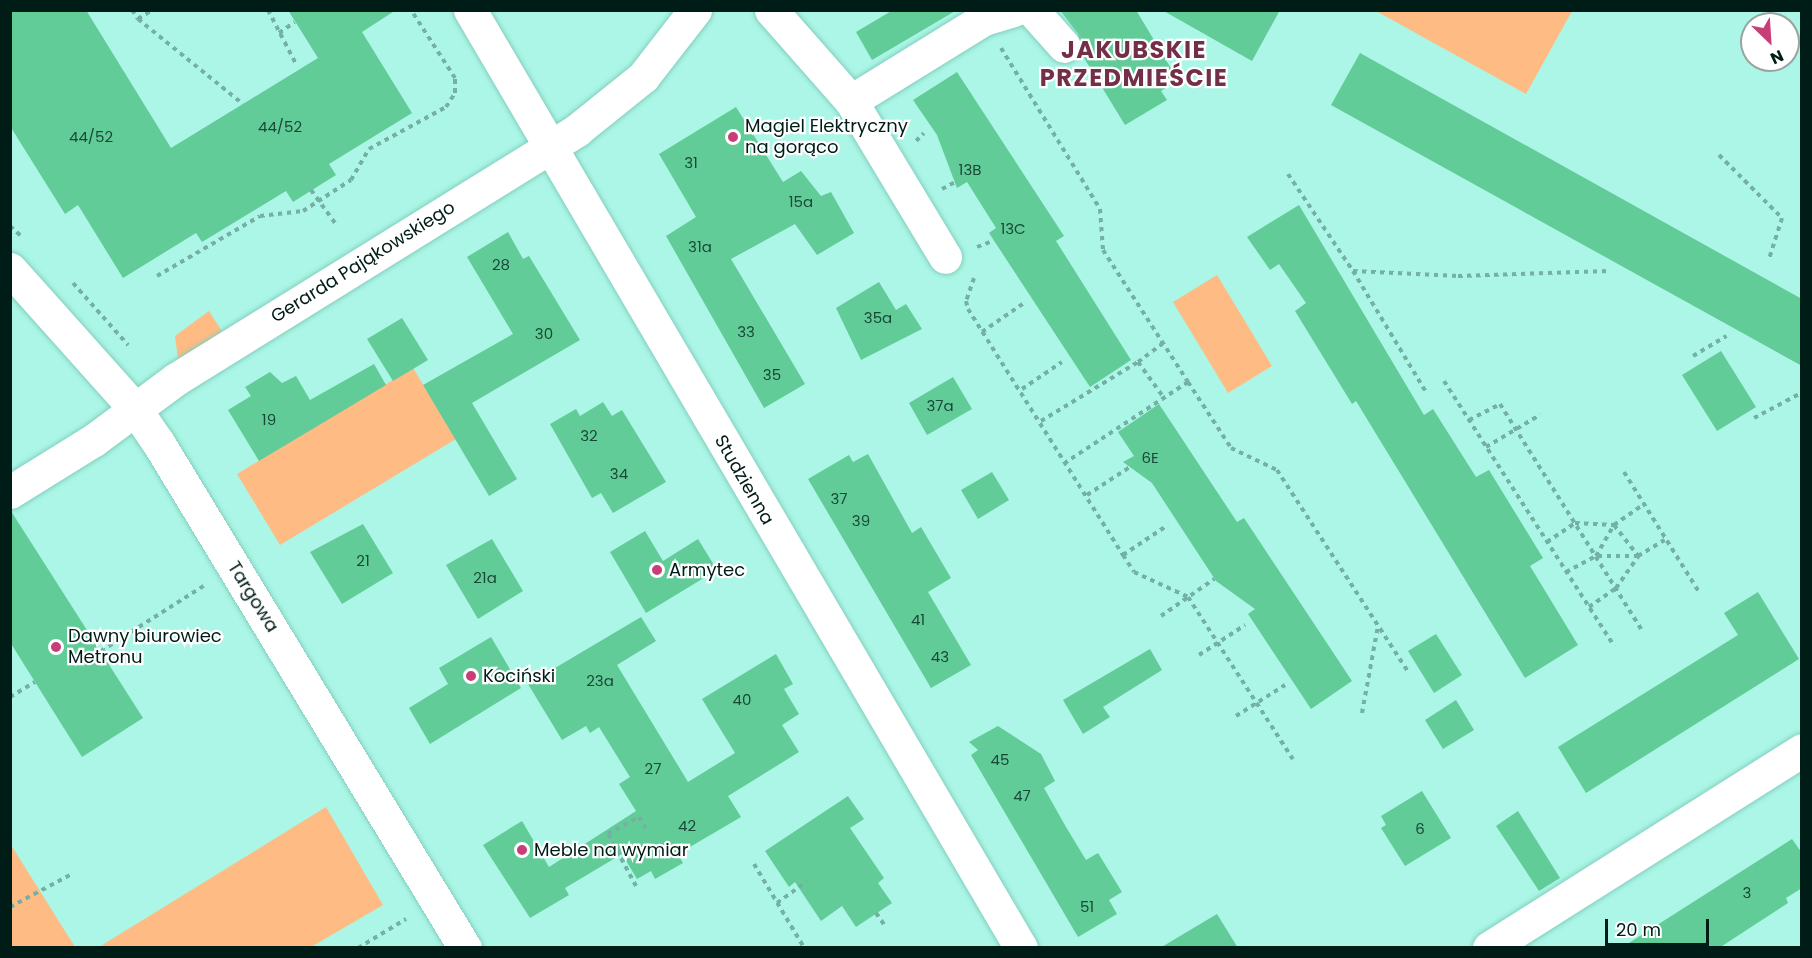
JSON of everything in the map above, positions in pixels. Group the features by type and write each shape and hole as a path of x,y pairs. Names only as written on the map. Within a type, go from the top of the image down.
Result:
{"street":[{"name":"Studzienna","path":"470,10 1021,948"},
{"name":"Gerarda Pająkowskiego","path":"10,492 135,409 549,146 643,77 695,10"},
{"path":"771,10 850,101 957,248"},
{"path":"1032,10 1064,46"},
{"path":"850,101 999,15"},
{"name":"Targowa","path":"10,269 135,409 438,900 465,948"},
{"path":"1489,948 1802,750"}],"path":[{"path":"132,10 138,19 243,104"},
{"path":"138,19 152,10"},
{"path":"268,10 295,62"},
{"path":"157,276 260,216 291,214 319,201 351,180 369,149 446,107 455,93 455,78 411,10"},
{"path":"999,15 1100,209 1104,250 1231,448 1277,470 1409,673"},
{"path":"279,33 295,22"},
{"path":"905,136 911,145"},
{"path":"1719,155 1782,218 1769,259"},
{"path":"1288,174 1353,271 1426,392"},
{"path":"934,182 945,200"},
{"path":"311,190 335,223"},
{"path":"957,248 978,256"},
{"path":"978,269 966,301 982,333 1022,389 1123,555 1134,572 1188,597 1293,759"},
{"path":"1353,271 1458,276 1609,271"},
{"path":"982,333 1024,303"},
{"path":"1693,356 1726,336"},
{"path":"1041,421 1138,363 1163,343"},
{"path":"1022,389 1062,362"},
{"path":"1138,363 1164,398"},
{"path":"1444,381 1614,646"},
{"path":"1066,462 1188,382"},
{"path":"1754,418 1801,393"},
{"path":"1469,420 1500,404 1641,629"},
{"path":"1486,447 1540,415"},
{"path":"1087,495 1130,467"},
{"path":"1624,472 1699,592"},
{"path":"1596,556 1614,525 1644,504"},
{"path":"1547,542 1575,523 1614,525 1638,556"},
{"path":"1123,555 1168,525"},
{"path":"1589,607 1616,588 1638,556 1665,540"},
{"path":"1566,572 1596,556 1638,556"},
{"path":"1161,616 1214,579"},
{"path":"101,651 206,585"},
{"path":"1198,655 1245,625"},
{"path":"1362,713 1378,626"},
{"path":"10,698 35,682"},
{"path":"1236,716 1285,685"},
{"path":"636,886 608,834 639,817 646,828"},
{"path":"753,864 803,946"},
{"path":"10,907 70,875"},
{"path":"777,903 807,881"},
{"path":"357,948 438,900"},
{"path":"876,913 885,926"}],"shaded area":[{"path":"1376,11 1572,11 1526,94"},
{"path":"1217,275 1272,366 1228,393 1173,302"},
{"path":"209,311 223,333 178,359 175,336"},
{"path":"413,368 456,439 280,545 237,474"},
{"path":"326,807 383,905 311,947 99,947"},
{"path":"11,845 75,947 11,947"}],"building":[{"path":"10,10 86,10 171,148 318,58 288,10 396,10 362,32 412,113 329,164 336,175 293,202 286,191 202,242 196,233 123,278 78,205 65,214 10,126"},
{"path":"893,10 957,10 872,60 856,32"},
{"path":"1060,10 1136,10 1178,80 1161,91 1167,100 1125,125 1081,53 1078,34"},
{"path":"1162,10 1280,10 1252,61"},
{"path":"1360,53 1802,299 1802,366 1331,105"},
{"path":"957,72 1064,236 1056,241 1131,360 1090,387 989,233 996,228 967,182 957,188 937,135 913,100"},
{"path":"736,107 783,182 801,171 821,196 831,192 854,233 817,255 795,224 731,259 805,384 764,408 666,236 696,217 659,154"},
{"path":"1299,205 1424,415 1433,409 1476,477 1489,470 1543,558 1530,566 1578,645 1525,678 1356,401 1352,404 1295,311 1306,303 1279,264 1270,270 1247,237"},
{"path":"508,232 523,259 529,256 580,340 472,403 517,479 489,496 423,385 513,334 467,257"},
{"path":"879,282 896,310 906,304 922,329 861,360 836,308"},
{"path":"402,318 428,360 393,381 367,339"},
{"path":"1721,351 1756,407 1717,431 1682,375"},
{"path":"374,364 386,385 259,461 228,410 251,396 245,387 270,372 282,383 296,376 310,400"},
{"path":"953,377 972,409 927,435 909,403"},
{"path":"603,402 612,416 622,410 666,482 613,513 601,493 592,498 550,424 576,409 580,416"},
{"path":"1159,404 1237,522 1244,518 1352,681 1311,709 1248,614 1255,609 1216,581 1152,483 1123,462 1134,456 1118,432"},
{"path":"868,454 912,533 921,527 951,578 928,592 971,665 931,688 808,479 849,455 853,462"},
{"path":"992,472 1009,500 978,519 961,490"},
{"name":"Dawny biurowiec Metronu","path":"11,511 143,718 82,757 10,642"},
{"path":"363,524 393,573 342,604 310,552"},
{"path":"645,531 663,561 698,539 717,570 646,613 610,552"},
{"path":"492,539 523,591 478,619 446,565"},
{"path":"1758,592 1799,659 1586,793 1558,747 1738,635 1724,613"},
{"path":"641,617 656,641 617,665 688,782 735,753 702,699 776,654 793,684 784,689 799,714 782,725 799,752 728,796 741,817 678,854 683,863 655,879 651,871 637,879 622,854 565,888 569,895 530,918 483,845 522,821 549,867 636,811 619,784 630,777 599,727 590,733 586,726 562,740 528,684"},
{"path":"1436,634 1462,675 1434,693 1408,651"},
{"path":"491,637 521,688 430,744 409,708 448,684 439,668"},
{"path":"1150,649 1162,670 1103,707 1110,717 1083,734 1063,700"},
{"path":"1456,700 1474,730 1443,749 1425,720"},
{"path":"998,726 1041,754 1055,781 1044,788 1066,827 1086,860 1098,853 1122,892 1109,900 1117,914 1078,937 971,755 978,750 969,742"},
{"path":"1422,791 1451,838 1405,866 1381,828 1386,825 1381,816"},
{"path":"848,796 864,819 850,828 884,878 878,883 892,903 856,927 842,906 821,921 795,882 789,887 765,851"},
{"path":"1518,811 1560,878 1539,891 1496,826"},
{"path":"1792,839 1802,853 1802,888 1786,898 1788,903 1719,948 1621,948"},
{"path":"1217,914 1238,948 1160,948"}],"place":[{"name":"Magiel Elektryczny na gorąco","path":"733,137"},
{"name":"Armytec","path":"657,570"},
{"name":"Dawny biurowiec Metronu","path":"56,647"},
{"name":"Kociński","path":"471,676"},
{"name":"Meble na wymiar","path":"522,850"}],"district":[{"name":"JAKUBSKIE PRZEDMIEŚCIE","path":"1134,64"}]}
